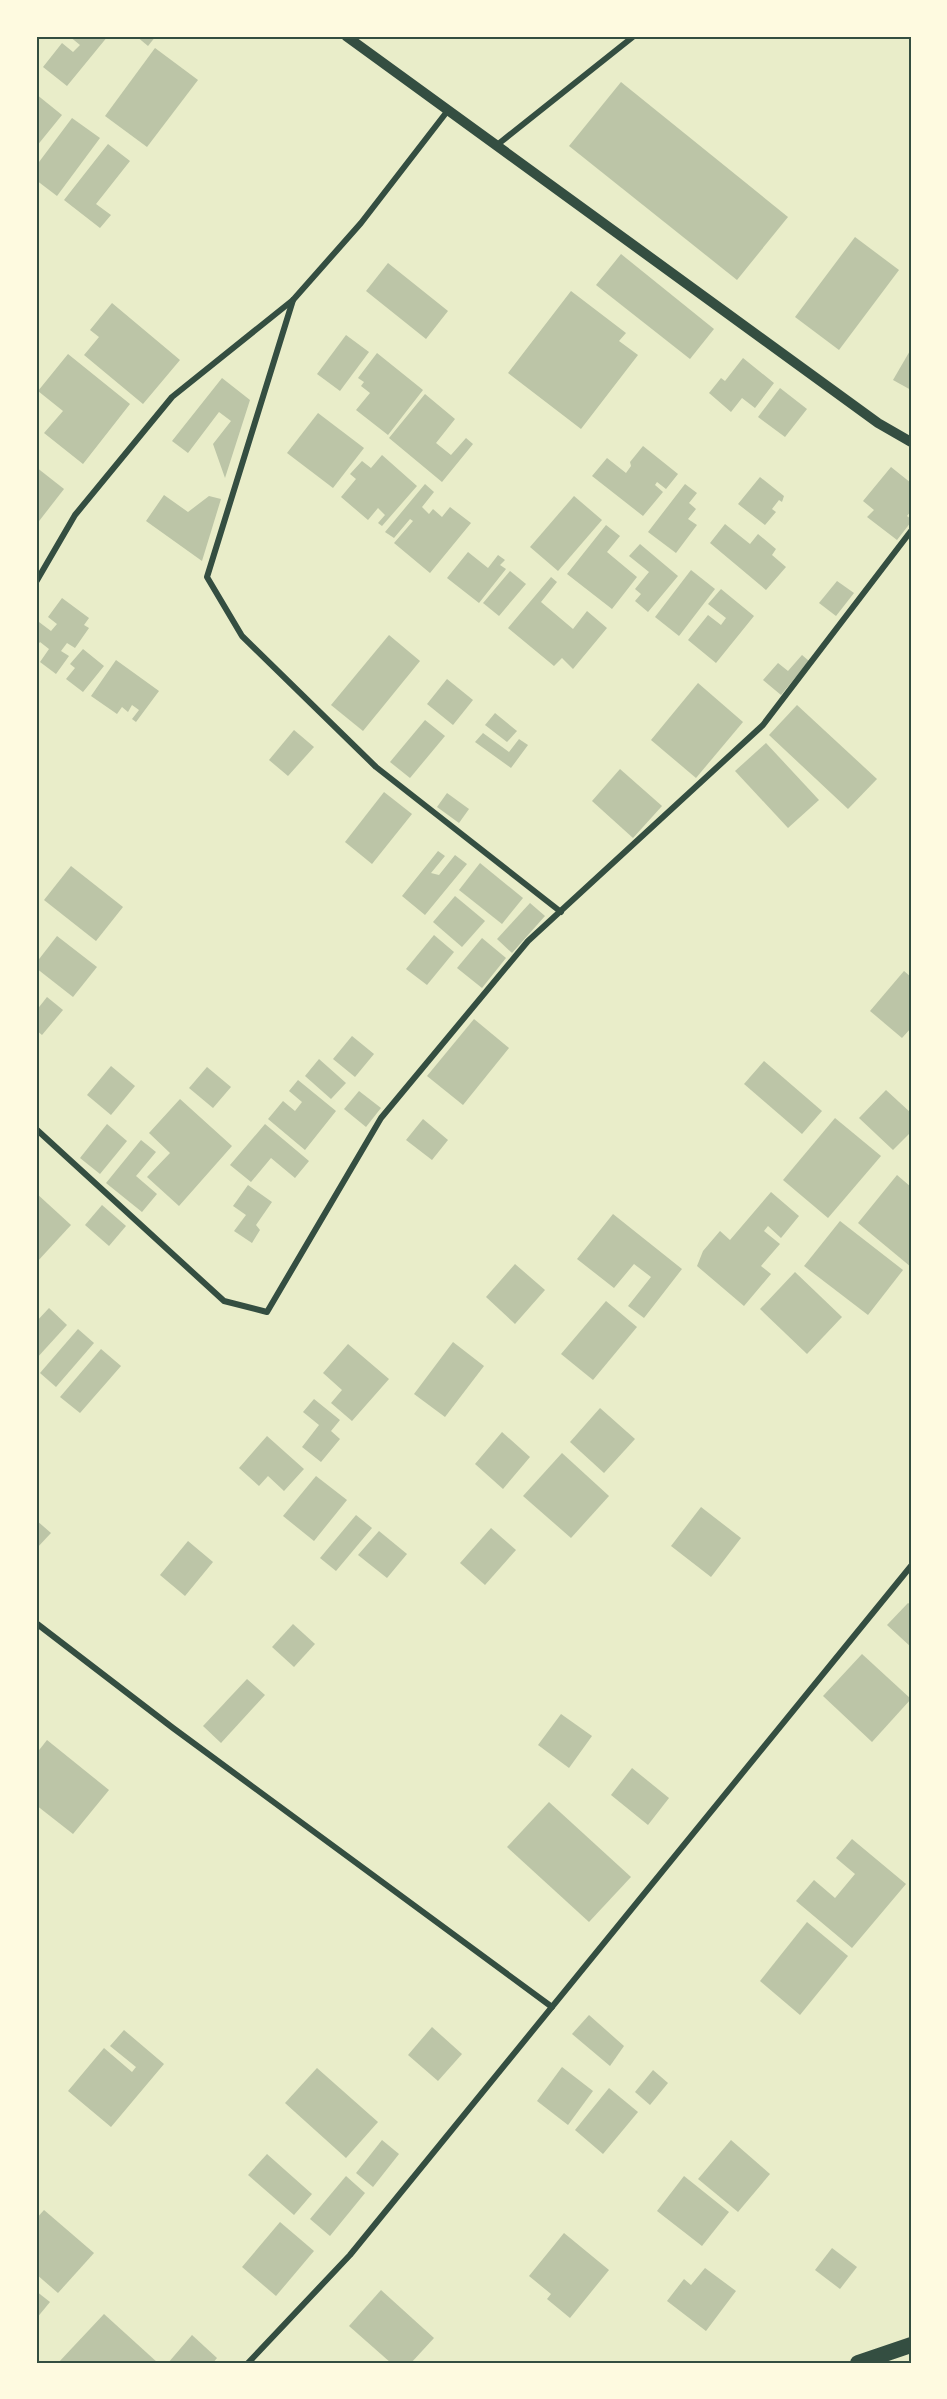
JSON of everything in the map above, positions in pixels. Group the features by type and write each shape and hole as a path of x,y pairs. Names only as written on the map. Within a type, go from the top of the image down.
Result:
{"highway":[{"path":"858,2363 911,2345"}],"street":[{"path":"346,36 878,423 911,442"},
{"path":"498,145 634,36"},
{"path":"36,582 75,515 172,396 293,300 361,223 449,109"},
{"path":"293,300 207,577 242,636 376,767 561,912"},
{"path":"36,1129 224,1301 267,1312 381,1118 528,941 763,725 911,531"},
{"path":"248,2363 350,2255 911,1566"},
{"path":"36,1623 183,1735 552,2007"}],"building":[{"path":"69,36 108,36 67,86 43,67 62,43 73,52 80,45"},
{"path":"136,36 156,36 148,46"},
{"path":"155,48 198,80 147,147 105,116"},
{"path":"621,82 788,217 737,280 569,146"},
{"path":"36,94 62,115 36,147"},
{"path":"72,118 100,138 57,196 36,180 36,166"},
{"path":"108,144 130,161 96,204 111,215 100,228 64,200"},
{"path":"855,237 899,270 839,350 795,317"},
{"path":"621,254 714,329 690,359 596,285"},
{"path":"388,263 448,311 426,339 366,291"},
{"path":"571,291 626,333 619,341 638,355 581,429 508,373"},
{"path":"112,303 180,360 143,404 84,355 99,337 90,330"},
{"path":"346,335 369,352 340,391 317,374"},
{"path":"911,349 911,390 893,380"},
{"path":"377,353 423,390 388,435 356,410 370,393 361,386 364,382 358,378"},
{"path":"68,354 130,404 83,464 44,433 63,411 38,391"},
{"path":"743,358 774,383 755,408 742,398 731,412 709,393 721,378 725,381"},
{"path":"222,378 250,400 225,478 213,444 231,421 219,412 188,453 172,441"},
{"path":"780,388 807,409 785,437 758,417"},
{"path":"425,394 455,419 436,443 451,455 466,438 473,444 442,482 389,438"},
{"path":"318,413 364,448 333,488 287,453"},
{"path":"643,446 678,474 666,489 657,482 655,485 663,492 643,516 592,476 607,458 626,473 631,466 630,462"},
{"path":"382,455 417,486 382,526 378,523 385,515 378,508 368,520 341,497 356,479 350,474 362,461 371,468"},
{"path":"36,467 64,489 36,525"},
{"path":"891,467 911,483 911,511 907,516 911,522 897,540 867,517 874,510 863,501"},
{"path":"760,477 784,496 782,502 779,500 772,509 776,512 765,525 738,504"},
{"path":"425,484 434,492 422,507 429,514 433,509 442,517 450,507 471,523 430,573 394,543 413,521 410,519 394,538 385,532"},
{"path":"685,484 697,493 689,503 696,509 688,519 697,525 676,553 648,532"},
{"path":"164,495 188,512 209,496 221,499 202,561 146,521"},
{"path":"574,496 602,520 558,571 530,547"},
{"path":"725,524 750,544 758,534 776,549 772,555 786,567 766,590 710,543"},
{"path":"606,525 620,536 607,552 637,577 612,609 567,574"},
{"path":"640,544 678,576 648,612 635,601 641,594 635,589 649,572 629,556"},
{"path":"468,552 488,568 498,555 505,560 500,565 506,569 479,603 447,578"},
{"path":"691,570 715,589 679,636 655,617"},
{"path":"510,571 526,584 499,616 483,603"},
{"path":"551,577 557,582 541,602 573,629 587,611 607,628 573,669 562,658 554,666 508,628"},
{"path":"837,581 854,593 836,616 819,603"},
{"path":"721,589 754,616 716,663 688,640 708,615 721,625 726,618 708,604"},
{"path":"62,598 89,618 84,625 89,628 75,648 67,643 61,651 69,656 56,674 40,662 49,649 40,642 36,647 36,626 39,622 51,631 57,624 48,617"},
{"path":"389,635 420,661 363,731 331,705"},
{"path":"83,649 104,666 83,692 66,679 75,668 70,664"},
{"path":"802,655 809,661 781,695 763,680 778,663 788,671"},
{"path":"116,660 159,691 136,722 132,719 139,710 132,705 128,712 122,707 117,714 91,696"},
{"path":"447,679 473,700 453,725 427,704"},
{"path":"698,683 743,722 696,778 651,740"},
{"path":"797,705 877,779 848,809 769,735"},
{"path":"495,713 517,731 507,742 485,725"},
{"path":"425,720 445,736 410,778 390,762"},
{"path":"294,730 314,747 288,776 269,760"},
{"path":"483,733 509,752 519,739 528,745 511,768 475,742"},
{"path":"766,743 819,800 788,828 735,771"},
{"path":"620,769 662,806 633,838 592,801"},
{"path":"384,792 412,814 372,864 345,842"},
{"path":"447,793 469,809 459,823 437,807"},
{"path":"438,851 445,856 431,873 439,875 455,855 467,864 425,915 402,896"},
{"path":"480,863 523,898 502,924 459,890"},
{"path":"71,866 123,907 96,941 44,900"},
{"path":"455,896 485,921 462,947 433,922"},
{"path":"530,903 545,916 512,953 497,939"},
{"path":"434,935 454,952 427,985 406,969"},
{"path":"57,936 97,967 73,997 36,968 36,963"},
{"path":"482,938 506,958 482,988 457,968"},
{"path":"904,971 911,977 911,1028 902,1038 870,1011"},
{"path":"47,997 63,1010 42,1035 36,1030 36,1011"},
{"path":"474,1019 509,1048 463,1105 427,1076"},
{"path":"352,1036 374,1054 355,1077 333,1059"},
{"path":"319,1059 346,1083 331,1099 305,1076"},
{"path":"764,1061 822,1111 802,1134 744,1084"},
{"path":"111,1066 135,1086 111,1115 87,1095"},
{"path":"207,1067 231,1087 213,1108 189,1088"},
{"path":"298,1080 336,1111 305,1150 268,1119 283,1101 295,1111 302,1102 289,1091"},
{"path":"886,1090 911,1113 911,1132 893,1150 859,1118"},
{"path":"359,1091 381,1108 366,1127 344,1109"},
{"path":"180,1099 232,1146 179,1206 147,1177 170,1153 149,1133"},
{"path":"835,1118 881,1156 828,1218 783,1180"},
{"path":"423,1119 448,1140 432,1160 406,1140"},
{"path":"107,1124 127,1141 100,1174 80,1158"},
{"path":"265,1124 309,1161 295,1178 271,1158 251,1182 230,1165"},
{"path":"141,1140 156,1152 136,1176 157,1194 142,1212 106,1183"},
{"path":"897,1175 911,1187 911,1267 858,1223"},
{"path":"248,1185 272,1202 256,1225 260,1230 252,1243 234,1231 246,1215 233,1206"},
{"path":"771,1192 799,1216 781,1238 768,1226 764,1231 780,1244 761,1266 771,1274 744,1306 697,1266 703,1251 720,1231 730,1240"},
{"path":"36,1193 71,1225 36,1263"},
{"path":"102,1205 126,1226 109,1246 85,1225"},
{"path":"613,1214 682,1269 644,1318 628,1306 651,1277 634,1264 614,1288 577,1259"},
{"path":"840,1221 903,1270 868,1315 804,1266"},
{"path":"515,1264 545,1290 515,1324 486,1297"},
{"path":"795,1272 842,1317 807,1354 760,1309"},
{"path":"606,1301 637,1327 593,1380 561,1354"},
{"path":"49,1308 67,1325 36,1359 36,1322"},
{"path":"78,1329 94,1343 56,1387 40,1373"},
{"path":"453,1342 484,1366 445,1417 414,1394"},
{"path":"348,1344 389,1379 352,1421 331,1403 342,1390 323,1373"},
{"path":"101,1349 121,1366 80,1413 60,1397"},
{"path":"314,1399 340,1420 331,1431 340,1439 321,1462 302,1447 319,1425 303,1412"},
{"path":"600,1408 635,1439 604,1473 570,1442"},
{"path":"502,1432 530,1457 503,1489 475,1464"},
{"path":"267,1436 304,1469 284,1491 268,1476 259,1486 239,1468"},
{"path":"562,1453 609,1496 571,1538 523,1496"},
{"path":"316,1476 347,1500 314,1541 283,1516"},
{"path":"701,1507 741,1538 711,1577 671,1546"},
{"path":"356,1515 372,1528 336,1571 320,1558"},
{"path":"36,1520 51,1533 36,1549"},
{"path":"491,1528 516,1550 485,1585 460,1563"},
{"path":"379,1531 407,1554 387,1578 358,1555"},
{"path":"188,1541 213,1562 185,1596 160,1575"},
{"path":"908,1603 911,1605 911,1647 887,1625"},
{"path":"293,1624 315,1644 294,1667 272,1647"},
{"path":"862,1654 911,1699 872,1742 823,1696"},
{"path":"247,1679 265,1695 221,1743 203,1726"},
{"path":"561,1714 592,1736 569,1768 538,1745"},
{"path":"47,1740 109,1790 73,1834 36,1805 36,1754"},
{"path":"632,1768 669,1798 648,1825 611,1795"},
{"path":"549,1802 631,1877 589,1922 507,1847"},
{"path":"852,1839 906,1884 852,1948 796,1901 814,1880 835,1898 855,1874 836,1858"},
{"path":"807,1922 848,1956 800,2015 760,1981"},
{"path":"589,2015 624,2046 610,2066 572,2034"},
{"path":"432,2027 462,2054 438,2081 408,2055"},
{"path":"124,2030 164,2064 111,2127 68,2091 104,2048 132,2072 136,2067 110,2046"},
{"path":"562,2067 593,2091 568,2125 537,2101"},
{"path":"317,2068 378,2122 346,2158 285,2103"},
{"path":"653,2070 668,2083 650,2105 635,2092"},
{"path":"609,2088 638,2112 603,2154 575,2130"},
{"path":"382,2140 399,2154 373,2187 356,2173"},
{"path":"731,2140 770,2174 738,2212 698,2179"},
{"path":"267,2154 312,2194 294,2215 248,2175"},
{"path":"346,2176 365,2193 330,2236 310,2219"},
{"path":"684,2176 729,2212 702,2246 657,2211"},
{"path":"44,2210 94,2253 58,2293 36,2274 36,2219"},
{"path":"280,2222 314,2251 276,2296 242,2267"},
{"path":"564,2233 609,2270 570,2318 547,2299 551,2294 529,2276"},
{"path":"832,2248 857,2267 840,2289 815,2270"},
{"path":"705,2268 736,2291 706,2331 667,2301 684,2279 691,2285"},
{"path":"381,2290 434,2338 411,2363 391,2363 349,2326"},
{"path":"36,2291 50,2302 36,2319"},
{"path":"104,2314 158,2363 58,2363"},
{"path":"192,2335 217,2358 213,2363 168,2363"}]}
